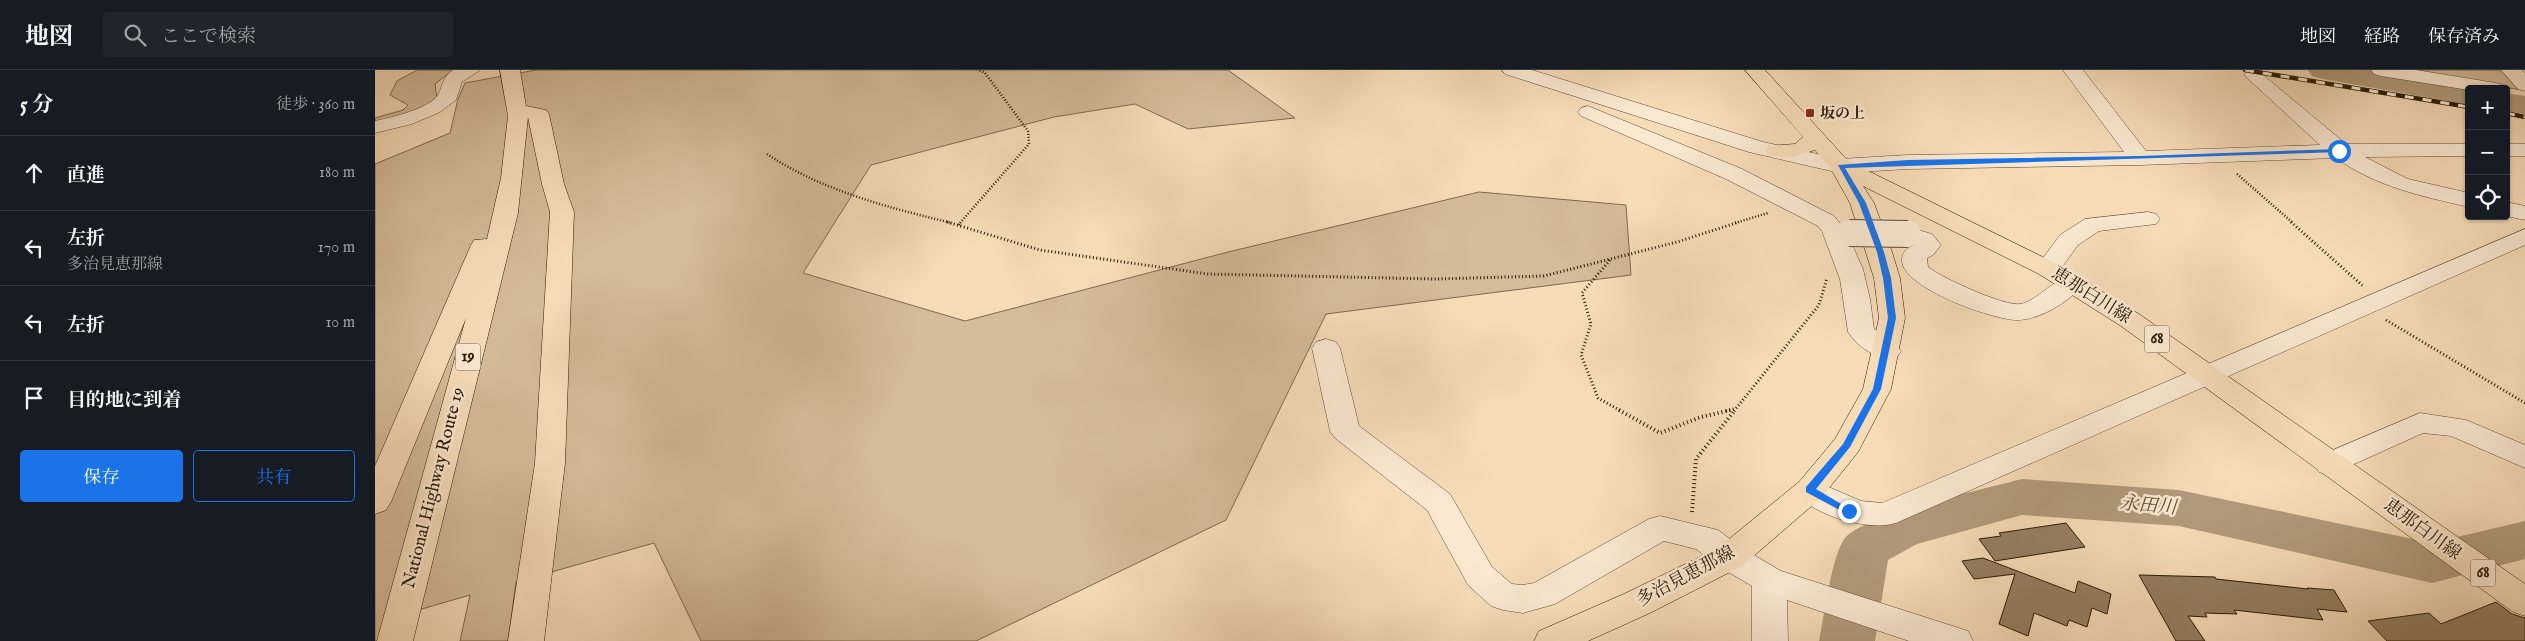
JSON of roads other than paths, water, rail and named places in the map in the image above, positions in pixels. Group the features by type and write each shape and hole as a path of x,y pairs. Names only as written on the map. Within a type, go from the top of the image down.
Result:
{"main road":[{"name":"National Highway Route 19","path":"395,641 506,213 512,178 518,116 522,104 510,70"},
{"name":"National Highway Route 19","path":"414,641 488,337 525,175 521,70"},
{"name":"恵那白川線","path":"1755,70 1840,166 2048,269 2130,320 2451,551 2521,599"},
{"path":"375,502 489,229 505,171 509,120 508,105 522,104 539,114 553,184 562,212 550,463 526,641"},
{"path":"1776,151 1797,150 1807,147 1813,142 1814,135"},
{"name":"多治見恵那線","path":"1551,641 1638,603 1730,557 1810,490 1847,445 1877,389 1887,351 1892,318 1887,278 1850,236 1862,203 1840,166"},
{"path":"1850,236 1881,218 1893,214 1920,213 1941,216"}],"street":[{"path":"375,127 404,121 441,104 449,96 450,84 454,77 469,70"},
{"path":"1512,70 1549,83 1776,151 1840,166 1918,162 2140,158 2339,151 2465,150"},
{"path":"2381,70 2472,85"},
{"path":"2511,70 2525,85"},
{"path":"2070,71 2140,158"},
{"path":"2254,75 2339,151 2392,180 2465,199"},
{"path":"1549,83 1556,99 1725,170 1804,208 1850,236 1908,234 1923,239 1929,245 1924,250 1915,254 1913,262 1920,274 1959,294 1997,308 2015,312 2027,311 2070,284"},
{"path":"2510,91 2525,94"},
{"path":"2510,150 2525,150"},
{"path":"2510,210 2525,213"},
{"path":"2048,269 2069,240 2093,224 2147,219"},
{"path":"1810,490 1849,511 1869,516 1885,515 2209,376 2525,236"},
{"path":"1326,348 1345,431 1439,502 1480,576 1503,596 1523,599 1543,594 1660,528 1706,539 1730,557 1769,580 1830,602 1955,641"},
{"path":"2330,464 2420,423 2456,427 2525,457"},
{"path":"1769,580 1770,641"}],"waterway":[{"path":"2323,70 2465,95"},
{"path":"2510,103 2525,105"},
{"name":"永田川","path":"1847,641 1864,550 1901,530 2022,497 2179,508 2432,563 2525,540"}],"railway":[{"path":"2245,70 2465,106"},
{"path":"2510,114 2525,117"}],"place":[{"name":"坂の上","path":"1810,113"}]}
